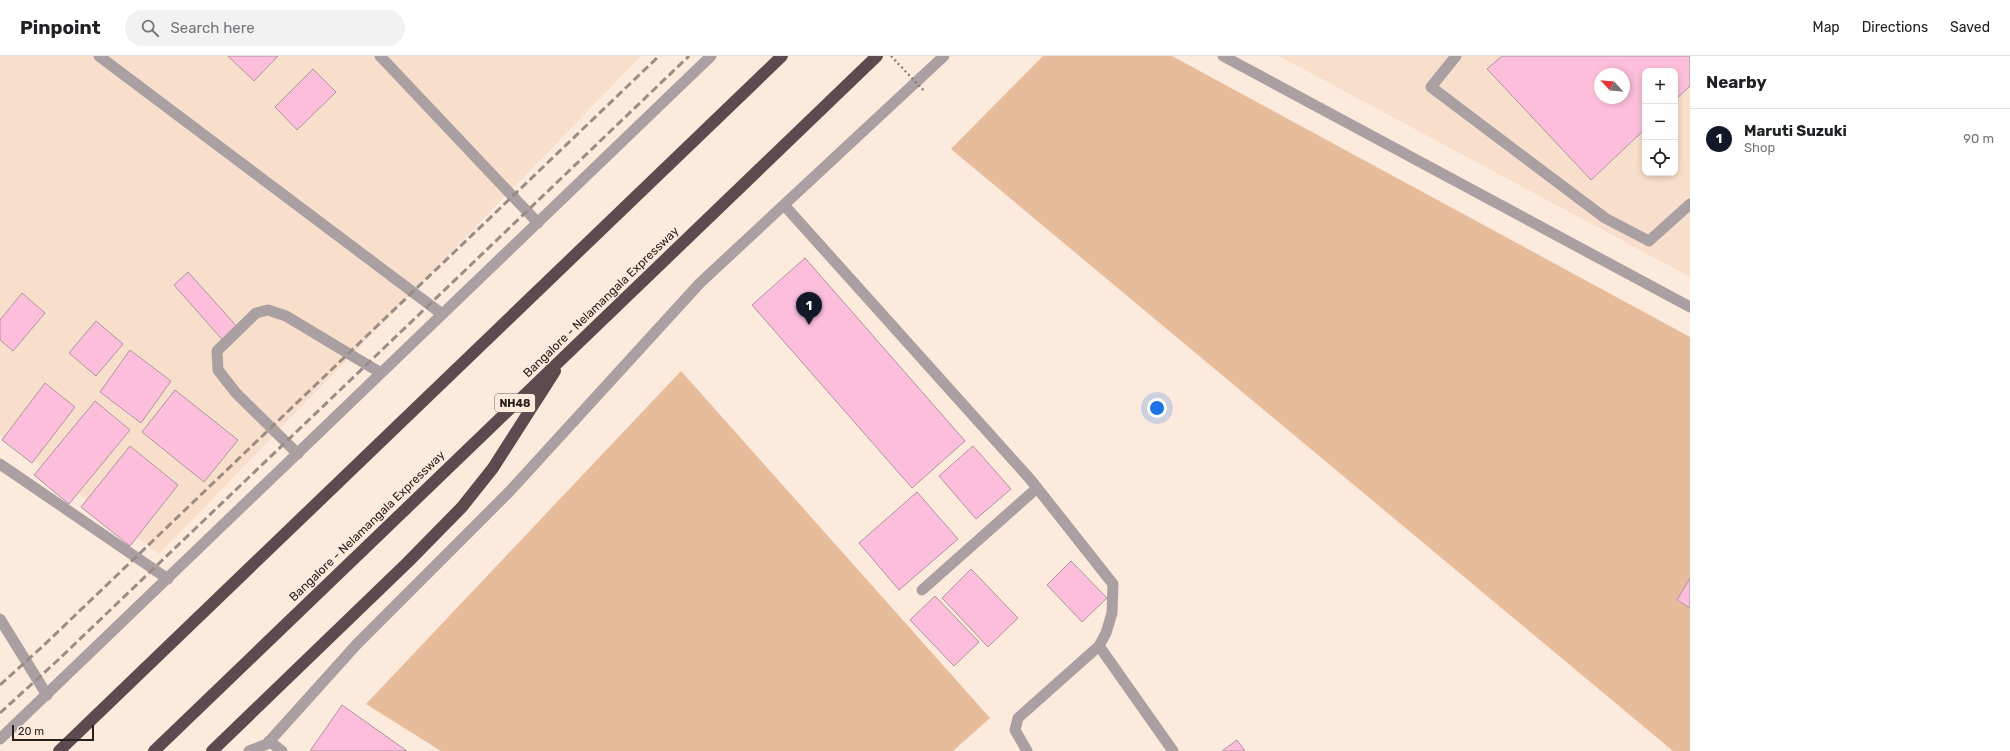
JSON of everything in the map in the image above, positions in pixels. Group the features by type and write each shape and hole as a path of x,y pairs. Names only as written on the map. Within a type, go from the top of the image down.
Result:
{"highway":[{"path":"59,751 782,56"},
{"name":"Bangalore - Nelamangala Expressway","path":"154,751 877,56"},
{"path":"212,751 402,568 462,507 493,468 566,354"}],"street":[{"path":"99,56 442,314"},
{"path":"380,56 538,223"},
{"path":"0,739 711,56"},
{"path":"249,751 269,741 356,644 509,492 700,283 944,56"},
{"path":"1223,56 1690,307"},
{"path":"1456,56 1431,87 1606,218 1649,241 1690,204"},
{"path":"784,205 1038,488 1113,584 1112,613 1106,633 1099,646 1018,718 1015,730 1027,751"},
{"path":"298,454 236,393 218,370 217,351 256,313 268,310 286,316 381,373"},
{"path":"0,464 168,579"},
{"path":"922,590 1038,488"},
{"path":"0,619 46,695"},
{"path":"1099,646 1173,751"},
{"path":"269,741 282,751"}],"path":[{"path":"891,56 925,92"}],"shaded area":[{"path":"0,56 641,56 159,554 0,435"},
{"path":"1043,56 1172,56 1690,337 1690,751 1673,751 951,149"},
{"path":"1279,56 1690,56 1690,277"},
{"path":"681,371 990,718 953,751 441,751 366,704"}],"building":[{"path":"228,56 278,56 254,81"},
{"path":"1502,56 1690,56 1690,86 1678,97 1678,68 1642,68 1642,132 1591,180 1487,69"},
{"path":"313,69 336,92 297,130 275,107"},
{"path":"805,258 965,441 912,488 752,305"},
{"path":"188,272 241,331 226,344 174,285"},
{"path":"22,293 45,313 13,351 0,340 0,320"},
{"path":"96,321 123,344 96,376 69,353"},
{"path":"130,350 171,381 141,423 100,392"},
{"path":"45,383 75,407 32,463 2,440"},
{"path":"175,390 238,440 204,482 142,432"},
{"path":"95,401 130,430 69,504 34,475"},
{"path":"130,446 178,485 130,546 81,507"},
{"path":"973,446 1011,489 976,519 939,476"},
{"path":"917,492 958,539 899,590 859,543"},
{"path":"1071,561 1107,598 1082,622 1047,585"},
{"path":"971,569 1018,618 988,647 942,598"},
{"path":"1690,578 1690,608 1677,600"},
{"path":"935,596 979,642 954,666 910,620"},
{"path":"342,705 407,751 310,751"},
{"path":"1237,740 1245,751 1222,751"}],"railway":[{"path":"0,685 43,646 659,56"},
{"path":"0,713 57,661 689,56"}],"place":[{"name":"Maruti Suzuki","path":"809,325"}]}
